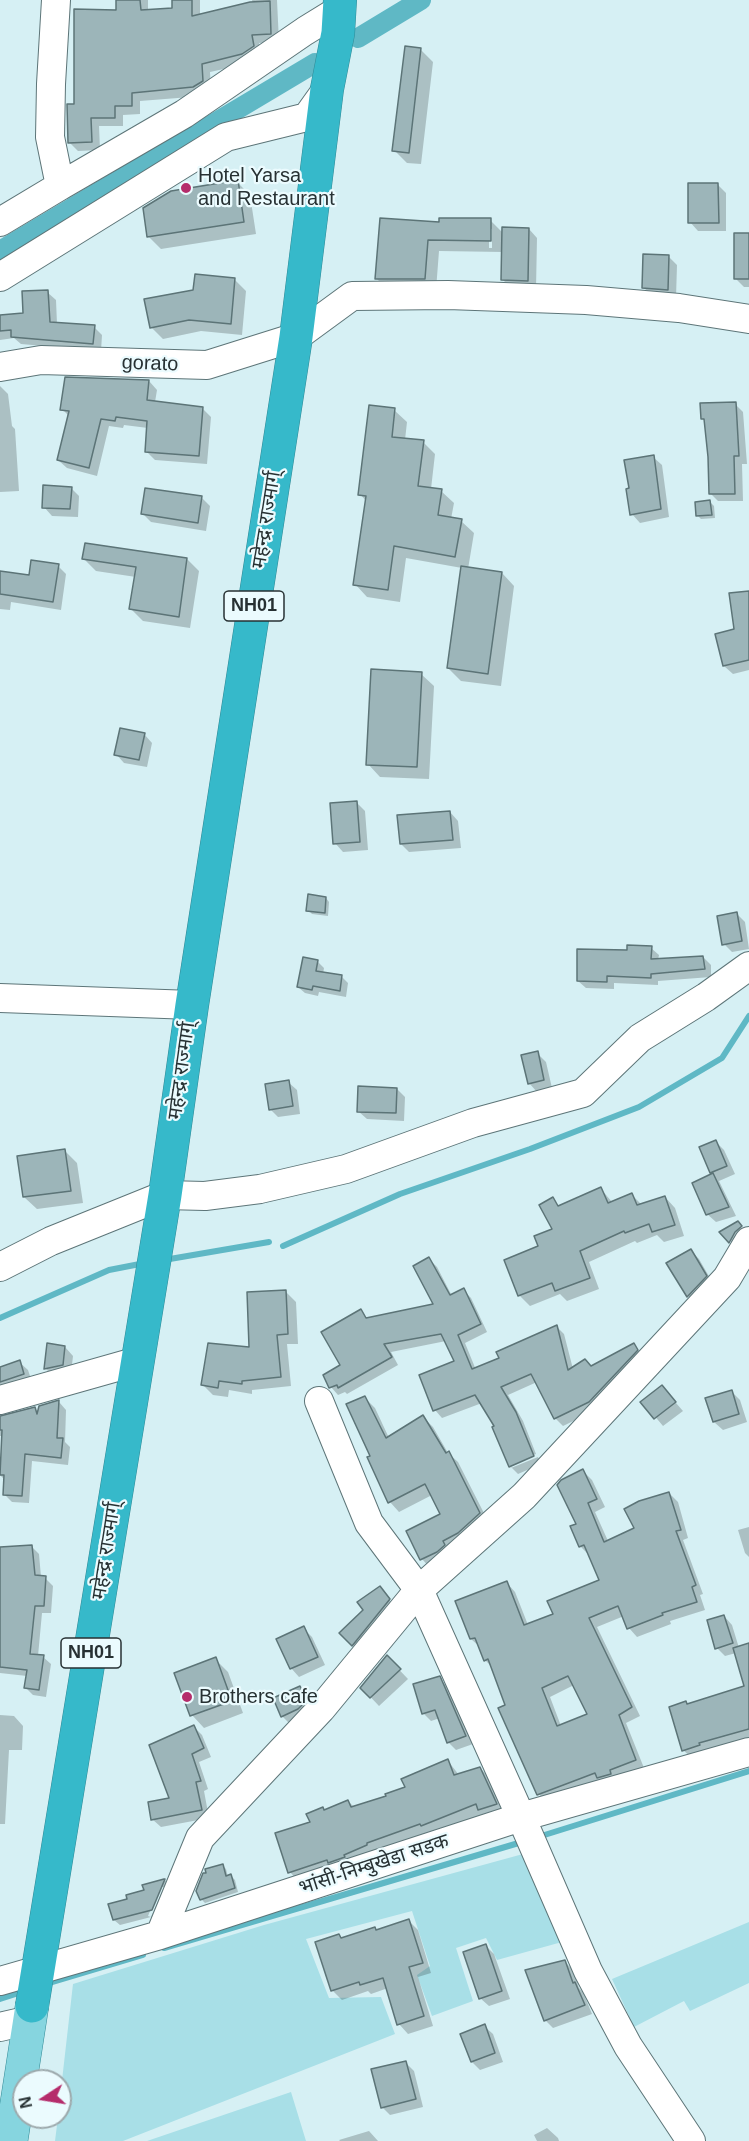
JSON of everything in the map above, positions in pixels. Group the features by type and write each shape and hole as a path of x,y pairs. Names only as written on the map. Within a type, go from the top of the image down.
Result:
{"highway":[{"name":"महेन्द्र राज्मार्ग्","path":"28,2000 163,1203 296,337 327,89 338,33 339,5"}],"main road":[{"name":"महेन्द्र राज्मार्ग्","path":"11,2141 28,2000"}],"street":[{"path":"56,0 50,137 60,186"},
{"path":"0,222 184,114 339,5"},
{"path":"0,277 226,137 307,117 327,89"},
{"name":"gorato","path":"0,367 41,360 207,365 296,337 352,296 448,295 586,300 679,308 749,319"},
{"path":"0,1267 51,1241 163,1203 260,1189 346,1169 473,1123 583,1093 640,1038 706,998 749,966"},
{"path":"0,998 192,1005"},
{"path":"160,1935 200,1838 321,1709 419,1590 524,1496 738,1277 749,1241"},
{"path":"0,1400 138,1361"},
{"path":"319,1401 369,1523 419,1590 598,1989 628,2046 691,2141"},
{"name":"भांसी-निम्बुखेडा सडक","path":"0,1981 28,2000 160,1935 528,1832 749,1752"}],"shaded area":[{"path":"523,1854 562,1942 497,1960 486,1938 456,1948 473,2001 432,2016 417,1975 430,1966 412,1911 306,1939 329,1998 381,1997 395,2034 123,2141 55,2141 56,2129 72,2129 72,2069 63,2069 73,1984 264,1925"},
{"path":"749,1922 749,1983 690,2011 684,2001 634,2027 612,1979"},
{"path":"291,2092 306,2141 147,2141"}],"building":[{"path":"116,0 140,0 141,10 172,8 172,0 192,0 192,16 250,2 270,1 271,34 252,35 254,46 242,54 202,64 203,81 193,87 132,93 132,106 115,106 115,118 91,118 92,142 68,143 67,104 74,104 74,9 116,10"},
{"path":"405,46 421,48 409,153 392,151"},
{"path":"238,180 244,222 147,237 143,208 171,191"},
{"path":"688,183 718,183 719,223 688,223"},
{"path":"380,218 439,222 439,218 491,218 491,241 428,240 425,279 375,279"},
{"path":"502,227 529,228 528,281 501,280"},
{"path":"734,233 749,233 749,279 734,279"},
{"path":"643,254 669,255 668,290 642,288"},
{"path":"195,274 235,278 231,324 189,320 150,328 144,299 193,290"},
{"path":"48,290 50,322 95,325 93,344 11,337 11,330 0,331 0,315 23,313 22,291"},
{"path":"65,377 149,380 147,400 203,407 199,456 145,452 147,421 116,417 115,421 101,419 89,468 57,460 69,411 60,410"},
{"path":"736,402 739,456 734,456 735,494 709,494 708,457 700,403"},
{"path":"369,405 395,408 392,437 424,440 418,486 442,489 438,515 462,519 455,557 394,546 388,590 353,585 366,496 358,495"},
{"path":"654,455 661,509 630,515 626,489 629,488 624,460"},
{"path":"43,485 72,487 70,509 42,508"},
{"path":"145,488 202,496 198,523 141,514"},
{"path":"710,500 712,515 696,516 695,502"},
{"path":"85,543 187,558 179,617 129,609 136,567 82,559"},
{"path":"31,560 59,564 53,602 0,594 0,571 29,575"},
{"path":"461,566 502,572 488,674 447,668"},
{"path":"749,591 749,660 723,666 715,634 734,629 729,593"},
{"path":"371,669 422,672 417,767 366,765"},
{"path":"120,728 145,733 139,760 114,755"},
{"path":"357,801 360,842 333,844 330,803"},
{"path":"450,811 453,840 400,844 397,815"},
{"path":"308,894 326,897 325,913 306,911"},
{"path":"737,912 742,941 722,945 717,916"},
{"path":"627,945 652,946 651,959 703,956 705,969 651,974 651,978 607,976 607,982 577,981 577,949 627,950"},
{"path":"303,957 318,960 316,971 342,975 340,991 313,986 312,990 297,987"},
{"path":"538,1051 544,1080 528,1084 521,1055"},
{"path":"289,1080 293,1106 269,1110 265,1084"},
{"path":"358,1086 397,1088 396,1113 357,1112"},
{"path":"716,1140 727,1166 710,1173 699,1147"},
{"path":"65,1149 71,1191 23,1197 17,1156"},
{"path":"713,1173 729,1207 706,1215 692,1183"},
{"path":"601,1187 608,1203 632,1193 637,1205 665,1196 675,1225 652,1232 649,1224 625,1233 624,1231 580,1251 590,1278 555,1291 552,1283 518,1296 504,1260 538,1246 534,1236 552,1229 539,1205 553,1197 558,1206"},
{"path":"738,1221 742,1226 735,1232 729,1243 719,1232"},
{"path":"691,1249 707,1276 687,1297 666,1263"},
{"path":"429,1257 450,1295 464,1288 481,1324 458,1335 472,1369 499,1358 496,1352 557,1325 568,1370 585,1359 591,1366 634,1343 638,1350 589,1402 554,1419 531,1374 501,1387 516,1412 534,1456 509,1467 492,1427 494,1426 475,1395 433,1411 419,1375 454,1361 441,1334 384,1344 392,1357 338,1388 337,1385 329,1388 323,1375 340,1365 321,1332 361,1309 366,1318 433,1304 413,1266"},
{"path":"286,1290 288,1334 277,1335 281,1377 242,1381 242,1384 219,1381 218,1388 201,1385 208,1343 249,1347 247,1292"},
{"path":"47,1343 65,1346 63,1365 44,1369"},
{"path":"20,1360 24,1374 0,1382 0,1367"},
{"path":"662,1385 676,1402 654,1419 640,1402"},
{"path":"732,1390 739,1414 713,1422 705,1398"},
{"path":"365,1396 386,1438 423,1415 446,1453 449,1451 480,1513 458,1533 443,1541 445,1545 437,1552 420,1560 406,1531 440,1514 425,1484 388,1503 346,1404"},
{"path":"59,1400 57,1438 63,1438 61,1458 25,1454 22,1496 3,1495 4,1475 0,1475 2,1430 0,1430 0,1416 35,1407 37,1414 39,1406"},
{"path":"583,1469 597,1499 588,1503 604,1542 634,1528 624,1509 639,1501 669,1492 681,1530 676,1531 696,1585 692,1587 697,1602 662,1613 663,1615 627,1629 618,1606 589,1618 632,1707 619,1715 636,1760 610,1770 611,1774 597,1778 595,1773 537,1795 498,1708 505,1705 488,1659 484,1661 475,1638 470,1639 455,1601 507,1581 524,1625 553,1614 547,1601 599,1580 584,1545 579,1547 570,1526 576,1524 557,1485 561,1480","holes":["568,1676 587,1714 557,1726 542,1688"]},
{"path":"32,1545 35,1575 46,1576 44,1606 35,1606 30,1654 44,1655 39,1690 24,1688 27,1670 0,1667 0,1547"},
{"path":"380,1586 390,1599 352,1646 339,1633 363,1610 357,1602"},
{"path":"724,1615 733,1643 715,1649 707,1620"},
{"path":"304,1626 318,1657 290,1669 276,1639"},
{"path":"749,1643 749,1729 699,1743 700,1745 682,1751 669,1707 686,1701 687,1704 744,1686 733,1648"},
{"path":"387,1655 401,1669 370,1698 360,1688"},
{"path":"216,1657 232,1701 190,1716 174,1673"},
{"path":"440,1676 466,1736 447,1743 435,1710 422,1714 413,1684"},
{"path":"300,1686 307,1700 298,1709 281,1717 273,1698"},
{"path":"194,1725 204,1748 192,1754 201,1781 196,1782 202,1810 151,1820 148,1802 169,1798 149,1745"},
{"path":"448,1759 454,1775 480,1767 497,1804 478,1810 476,1804 421,1826 420,1824 367,1843 344,1855 345,1857 328,1863 327,1860 288,1873 275,1833 310,1822 306,1814 323,1807 324,1810 348,1800 351,1807 386,1796 385,1794 405,1787 401,1779"},
{"path":"223,1864 226,1876 231,1874 235,1888 200,1900 196,1891 203,1873 206,1873 205,1869"},
{"path":"165,1879 152,1910 113,1920 108,1904 127,1899 126,1895 144,1890 142,1885"},
{"path":"409,1919 423,1963 409,1967 424,2016 397,2025 383,1978 360,1985 359,1982 331,1991 315,1942 339,1934 341,1938 375,1927 376,1930"},
{"path":"486,1944 502,1991 479,1999 463,1952"},
{"path":"565,1960 573,1983 575,1982 585,2005 544,2021 525,1970"},
{"path":"485,2024 495,2053 471,2062 460,2034"},
{"path":"406,2061 416,2099 381,2108 371,2069"}],"waterway":[{"path":"358,38 421,0"},
{"path":"0,251 315,63"},
{"path":"283,1246 400,1194 530,1149 639,1107 722,1058 749,1016"},
{"path":"164,1260 269,1242"},
{"path":"0,1318 109,1270 145,1263"},
{"path":"538,1837 749,1771"},
{"path":"164,1948 522,1842"},
{"path":"46,1984 143,1955"},
{"path":"0,1999 25,1991"}],"place":[{"name":"Hotel Yarsa and Restaurant","path":"186,188"},
{"name":"Brothers cafe","path":"187,1697"}]}
